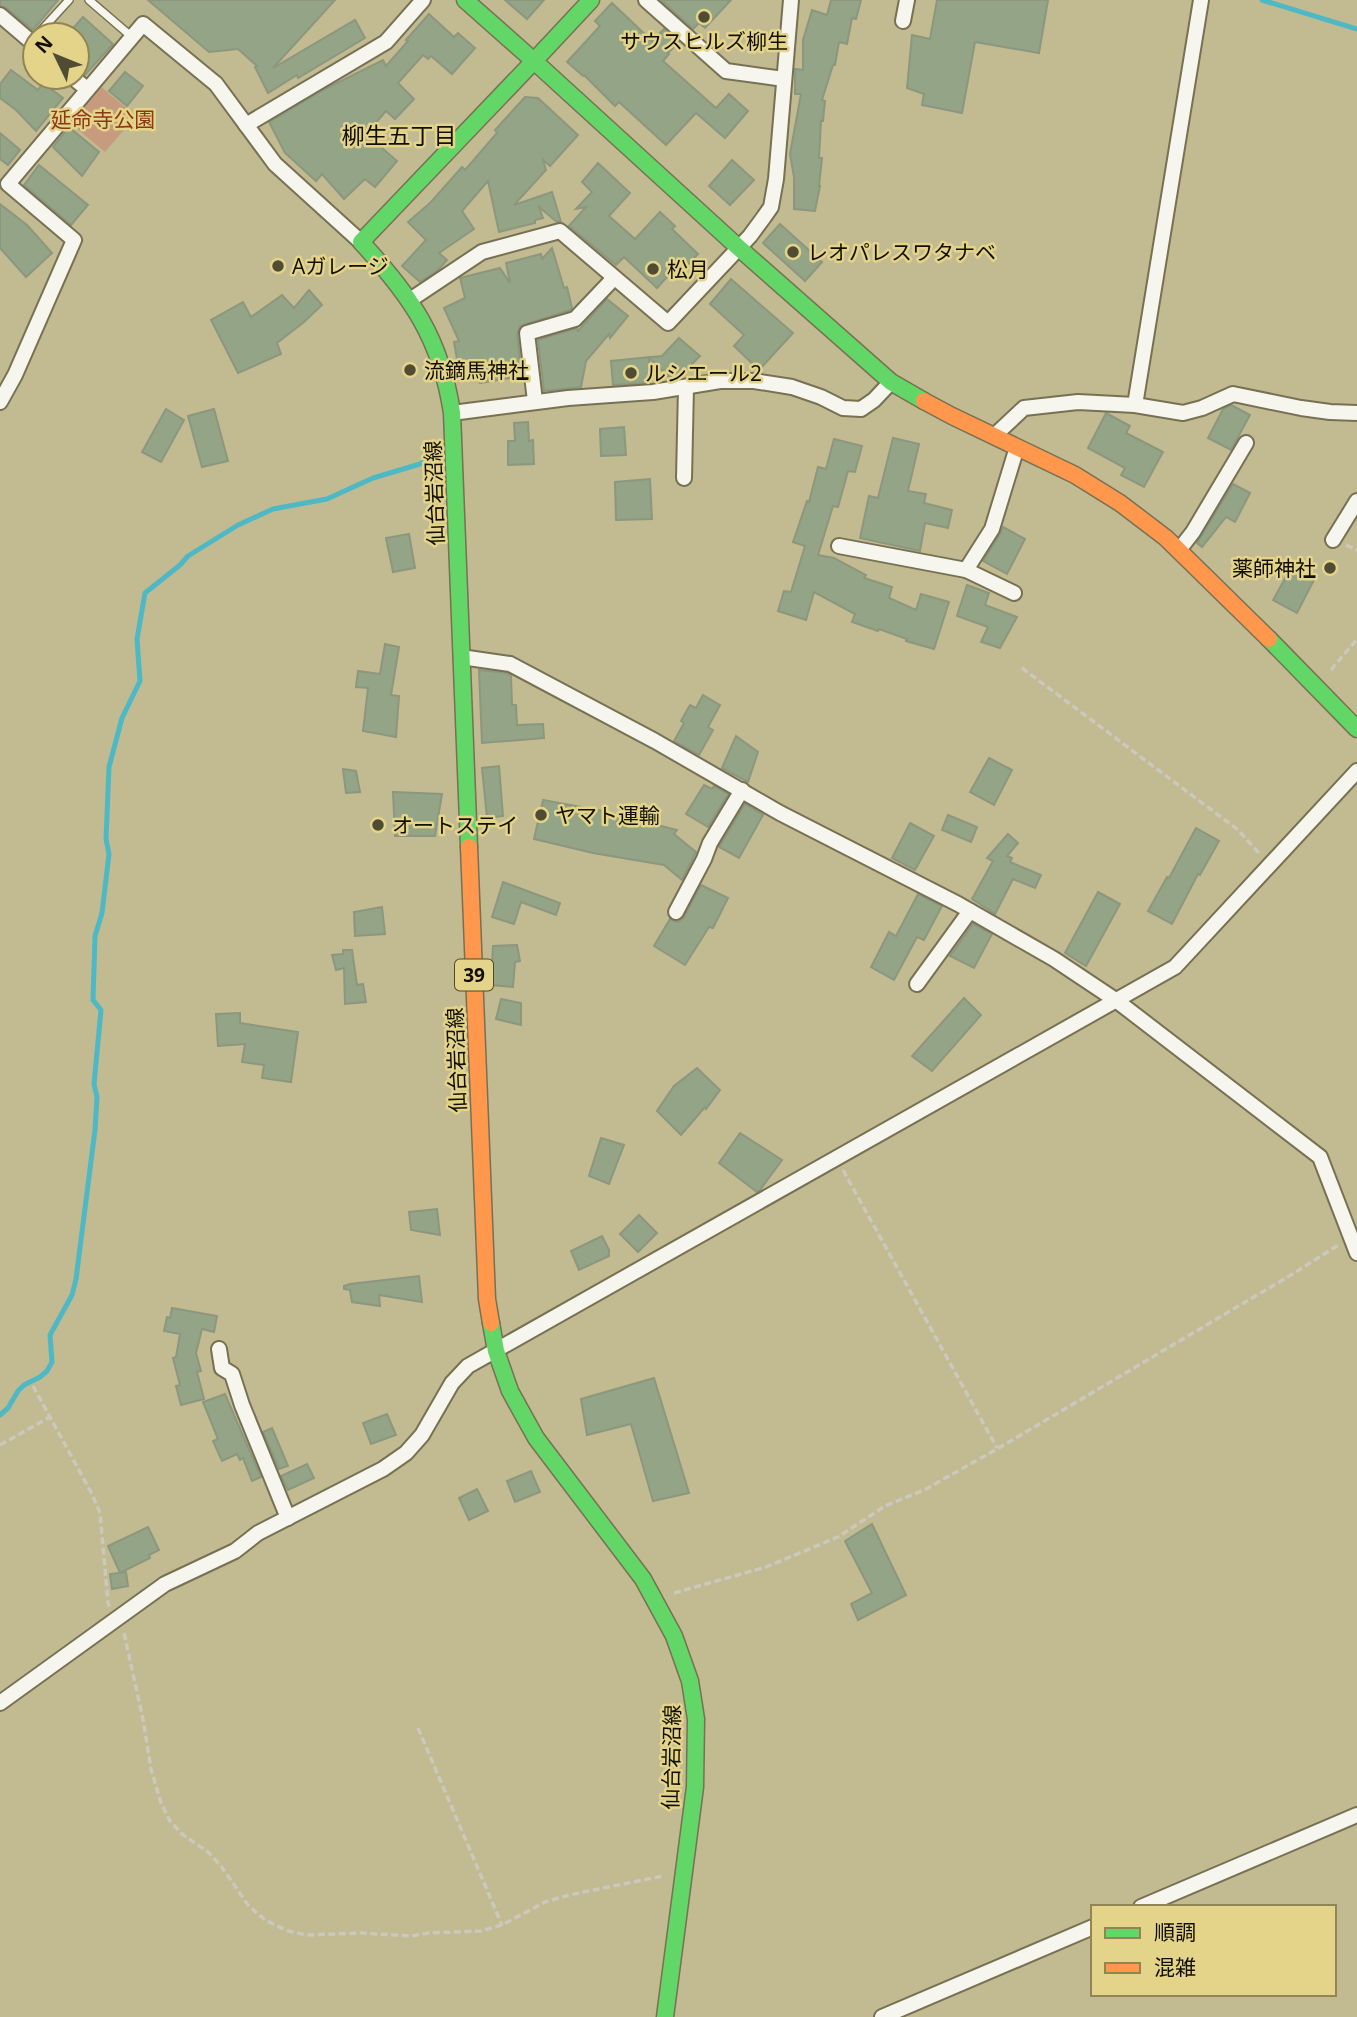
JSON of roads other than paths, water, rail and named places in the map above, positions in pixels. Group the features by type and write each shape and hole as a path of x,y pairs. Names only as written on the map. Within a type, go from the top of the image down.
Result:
{"main road":[{"path":"465,0 891,382 953,416 1075,475 1120,503 1166,538 1253,622 1357,729"},
{"path":"361,242 591,0"},
{"name":"仙台岩沼線","path":"361,242 387,269 410,300 443,369 453,413 487,1299 496,1351 510,1391 537,1438 656,1600 676,1641 693,1695 697,1740 695,1798 665,2017"}],"street":[{"path":"246,125 386,42 423,0"},
{"path":"646,0 726,71 784,79"},
{"path":"410,300 482,252 560,231 667,323 739,248 772,207 791,0"},
{"path":"904,21 907,0"},
{"path":"1135,404 1201,0"},
{"path":"0,15 21,30"},
{"path":"91,83 143,24 216,84 275,164 361,242"},
{"path":"0,402 15,375 74,240 4,189 84,91"},
{"path":"535,401 527,333 575,319 614,278"},
{"path":"453,413 535,401 653,392 720,381 754,381 792,387 843,408 862,409 891,382"},
{"path":"684,478 686,387"},
{"path":"994,436 1024,408 1078,402 1135,404 1183,413 1233,394 1301,408 1357,413"},
{"path":"1179,550 1193,533 1246,443"},
{"path":"965,570 992,529 1017,447"},
{"path":"1333,540 1357,501"},
{"path":"839,546 965,570 1014,593"},
{"path":"461,657 510,664 655,741 780,813 970,911 1054,959 1117,1001 1320,1157 1357,1252"},
{"path":"0,1703 165,1584 235,1551 258,1533 383,1469 407,1452 422,1436 452,1383 468,1367 1175,967 1357,771"},
{"path":"676,912 710,843 742,790"},
{"path":"917,984 970,911"},
{"path":"219,1349 222,1368 232,1374 288,1518"},
{"path":"1146,1905 1357,1815"},
{"path":"882,2017 1091,1928"}],"lane":[{"path":"51,21 69,0"},
{"path":"89,0 132,37"}],"waterway":[{"path":"1262,0 1357,29"},
{"path":"0,1415 24,1385 47,1371 52,1362 50,1335 72,1295 76,1279 95,1130 97,1097 94,1084 101,1010 93,1000 95,936 102,913 109,854 106,839 109,767 122,718 140,681 137,639 145,593 188,556 238,525 273,509 327,499 373,478 420,464 439,454"}],"place":[{"name":"サウスヒルズ柳生","path":"704,17"},
{"name":"レオパレスワタナベ","path":"793,252"},
{"name":"Aガレージ","path":"278,266"},
{"name":"松月","path":"653,269"},
{"name":"流鏑馬神社","path":"410,370"},
{"name":"ルシエール2","path":"631,373"},
{"name":"薬師神社","path":"1330,568"},
{"name":"ヤマト運輸","path":"541,815"},
{"name":"オートステイ","path":"378,825"}],"district":[{"name":"柳生五丁目","path":"399,135"}],"park label":[{"name":"延命寺公園","path":"103,119"}]}
